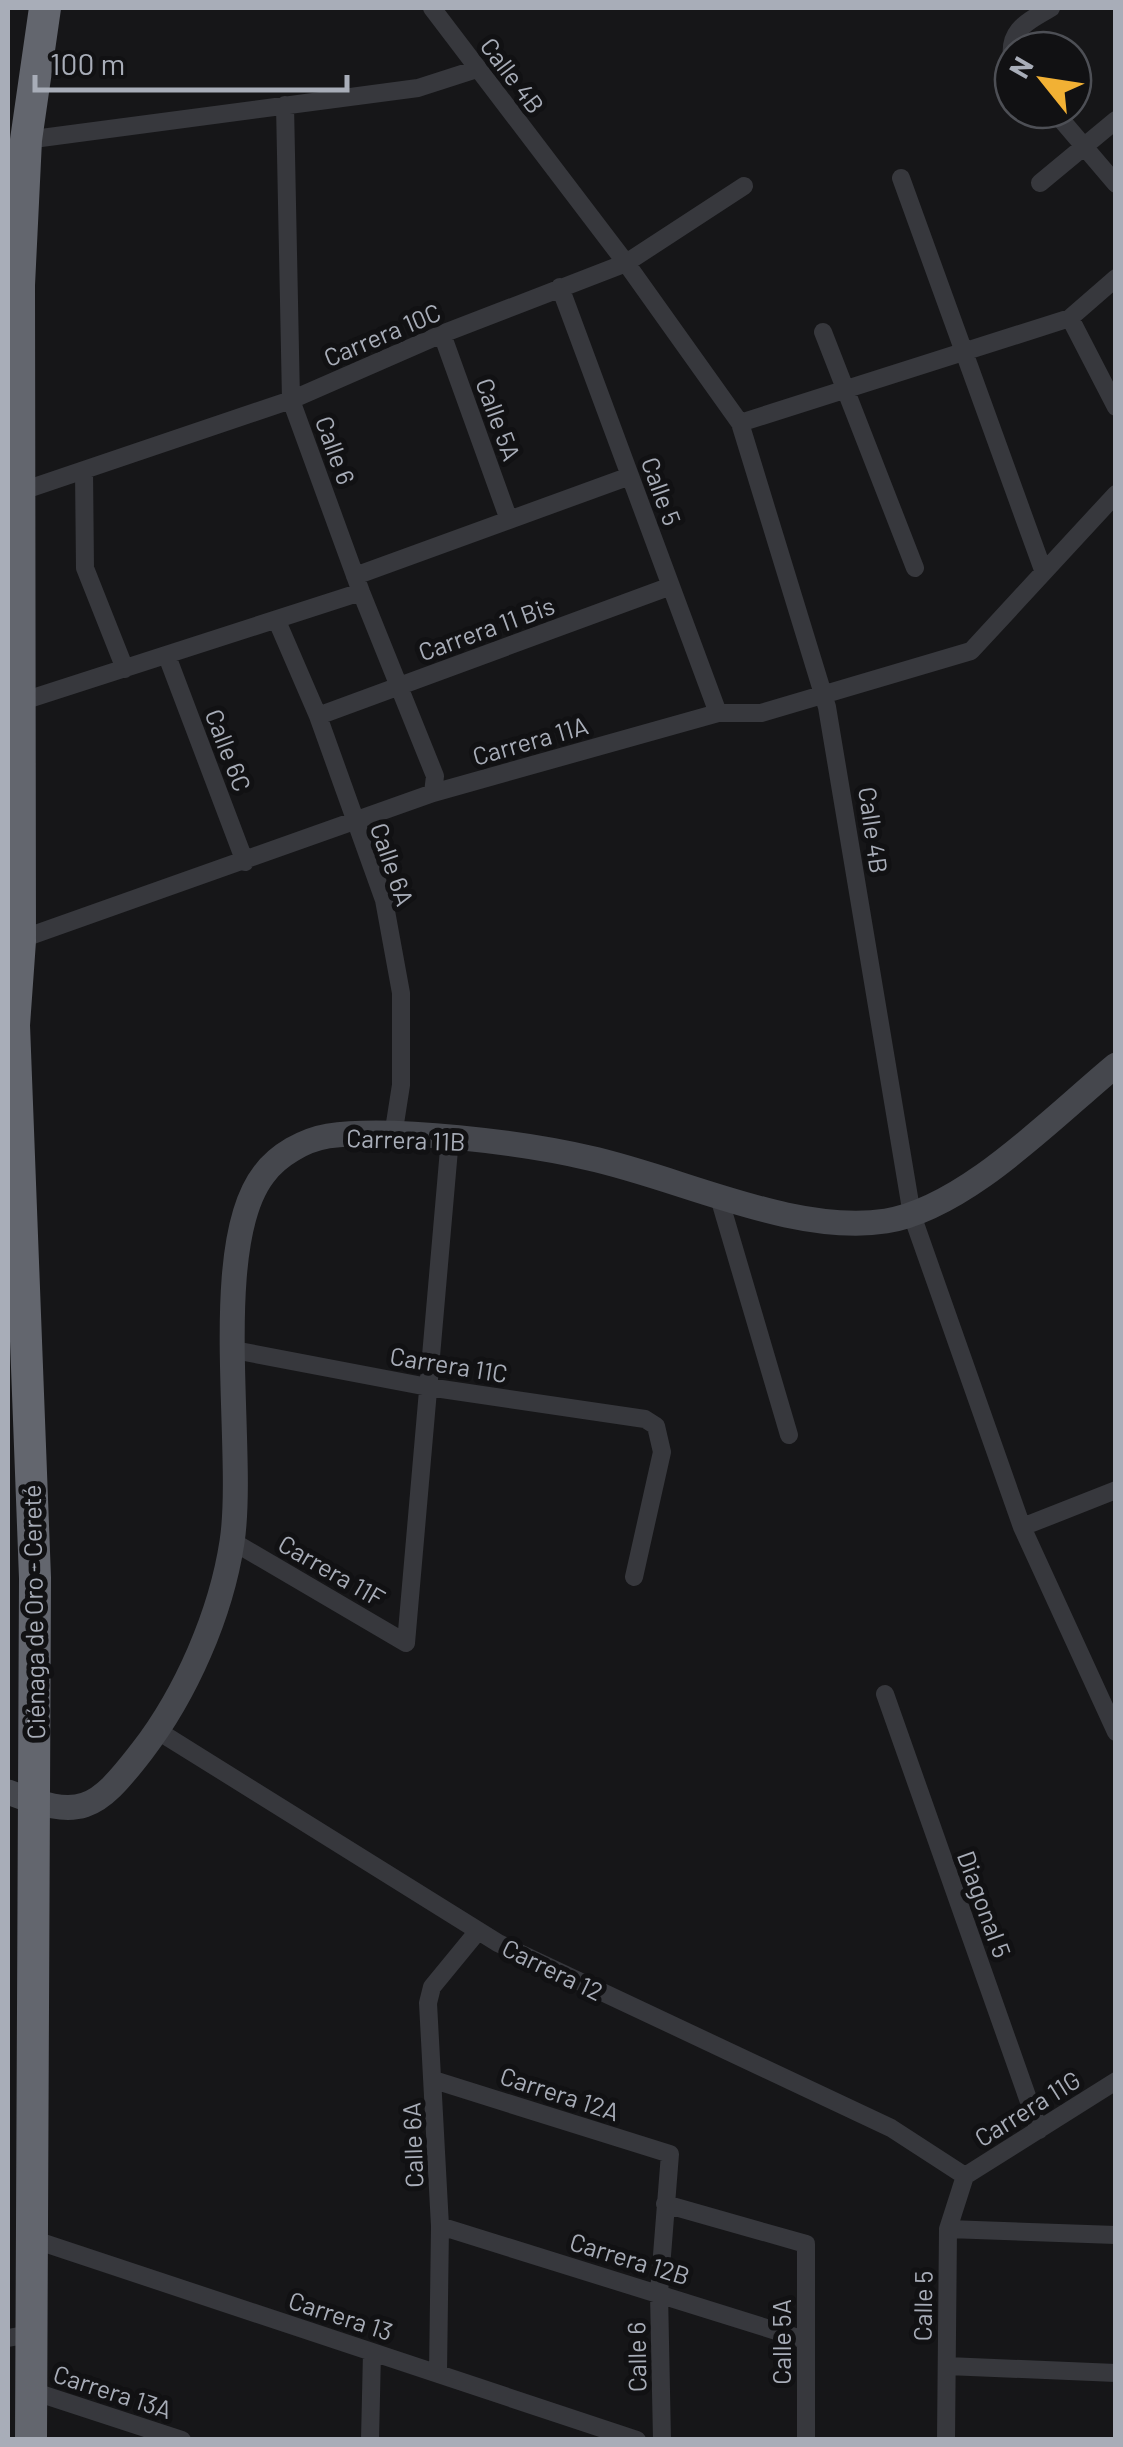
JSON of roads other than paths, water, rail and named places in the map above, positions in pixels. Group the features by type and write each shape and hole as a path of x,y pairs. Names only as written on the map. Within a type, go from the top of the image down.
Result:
{"highway":[{"name":"Ciénaga de Oro - Cereté","path":"31,2440 30,2390 19,2336 28,2238 21,1797 36,1578 11,1030 22,490 13,284 26,140 45,8"}],"street":[{"name":"Calle 4B","path":"432,8 626,263 740,423 824,696 841,774 875,1010 912,1215 1022,1527 1108,1699 1116,1732"},
{"path":"1018,30 1051,8"},
{"path":"26,140 418,88 477,69"},
{"name":"Calle 6","path":"285,104 292,400 358,584 435,776 434,793"},
{"path":"1040,182 1116,120"},
{"path":"1070,130 1116,184"},
{"path":"902,178 1044,570"},
{"name":"Carrera 10C","path":"22,490 292,400 442,334 626,263 744,186"},
{"path":"740,423 1070,318 1116,278"},
{"name":"Calle 5","path":"560,287 718,713"},
{"path":"1070,318 1116,407"},
{"path":"823,332 915,568"},
{"name":"Calle 5A","path":"442,334 509,520"},
{"path":"84,471 85,568 125,669"},
{"path":"20,702 277,621 509,520 630,476"},
{"name":"Carrera 11A","path":"14,942 434,793 718,713 761,713 971,651 1116,494"},
{"name":"Carrera 11 Bis","path":"318,716 671,586"},
{"name":"Calle 6A","path":"277,621 318,716 352,821 384,900 400,992 401,1085 393,1136"},
{"name":"Calle 6C","path":"167,656 244,862"},
{"name":"Carrera 11B","path":"21,1797 66,1810 96,1803 158,1731 195,1661 232,1541 236,1265 246,1212 262,1175 289,1150 326,1136 450,1138 588,1157 797,1216 845,1223 912,1215 996,1164 1116,1065"},
{"path":"428,1387 450,1138"},
{"path":"718,1194 789,1435"},
{"name":"Carrera 11C","path":"234,1350 428,1387 646,1418 656,1426 662,1452 634,1577"},
{"name":"Carrera 11F","path":"232,1541 406,1643 428,1387"},
{"path":"1022,1527 1116,1490"},
{"name":"Diagonal 5","path":"884,1694 1040,2130"},
{"name":"Carrera 12","path":"158,1731 478,1931 688,2035 892,2128 966,2176"},
{"name":"Calle 6A","path":"438,2374 440,2226 428,2022 432,1987 478,1931"},
{"name":"Carrera 12A","path":"434,2080 670,2154"},
{"name":"Carrera 11G","path":"966,2176 1116,2081"},
{"name":"Calle 6","path":"662,2440 660,2293 670,2154"},
{"name":"Calle 5","path":"946,2440 948,2229 966,2176"},
{"name":"Calle 5A","path":"665,2204 806,2244 806,2440"},
{"name":"Carrera 12B","path":"440,2226 805,2340"},
{"path":"948,2229 1116,2235"},
{"name":"Carrera 13","path":"28,2238 637,2440"},
{"path":"370,2440 372,2352"},
{"path":"946,2366 1116,2373"},
{"name":"Carrera 13A","path":"30,2390 182,2440"}]}
